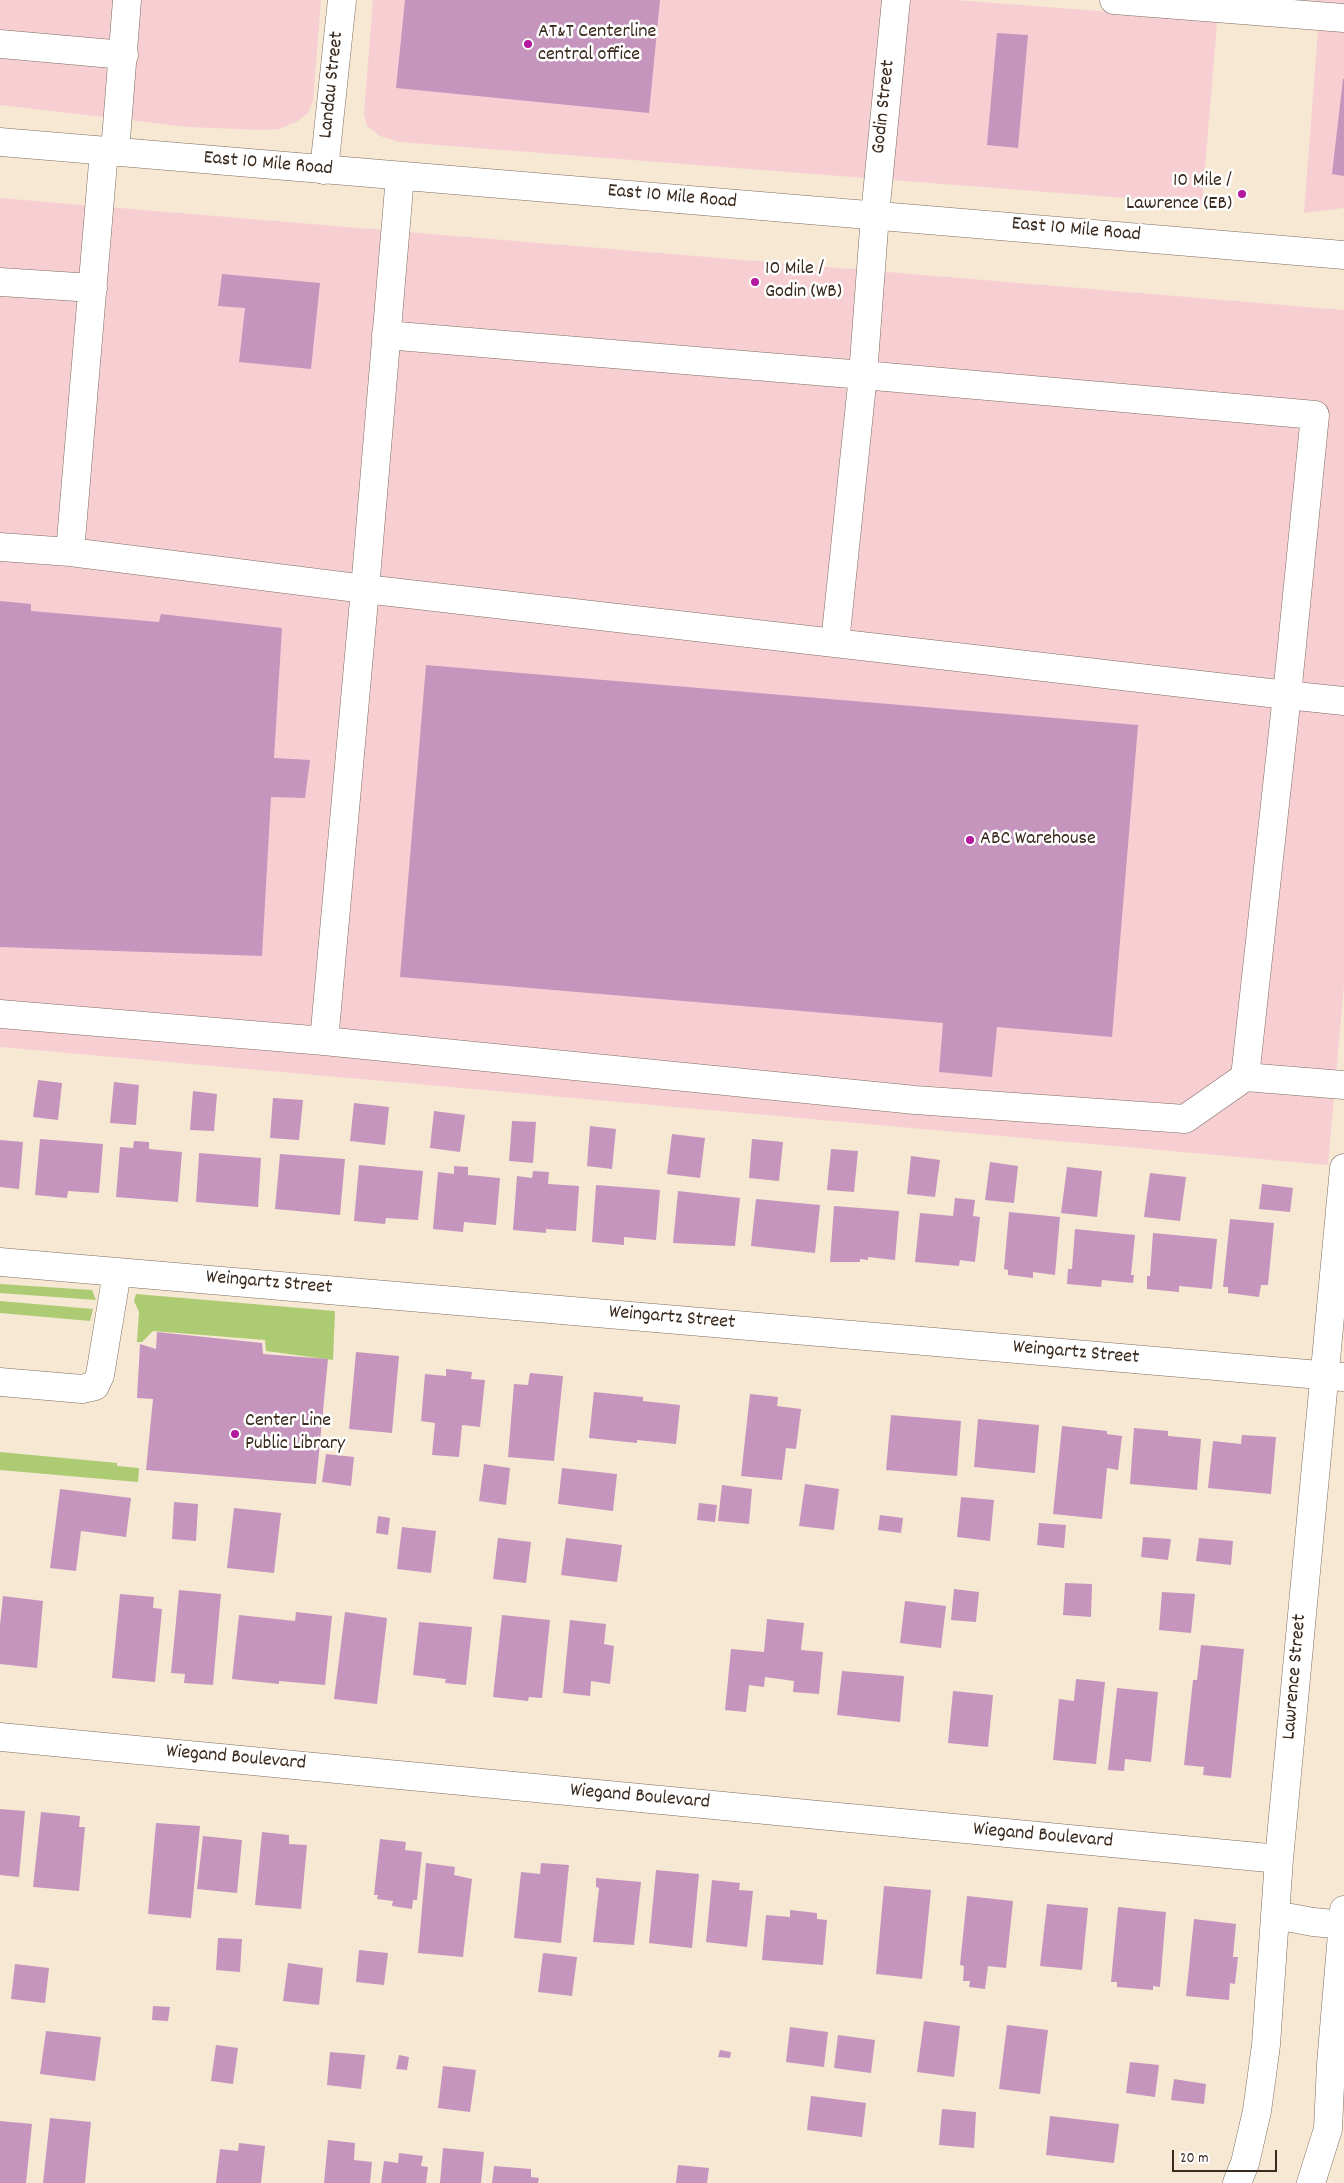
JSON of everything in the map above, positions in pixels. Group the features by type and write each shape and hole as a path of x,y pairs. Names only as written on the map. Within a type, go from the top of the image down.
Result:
{"street":[{"path":"70,552 93,288 124,55 127,0"},
{"name":"Landau Street","path":"324,170 342,0"},
{"name":"Godin Street","path":"836,643 863,375 875,215 896,0"},
{"path":"1114,0 1344,18"},
{"path":"0,44 124,55"},
{"name":"East 10 Mile Road","path":"0,142 1344,255"},
{"path":"324,1041 400,176"},
{"path":"0,282 93,288"},
{"path":"386,335 1315,415 1287,695 1245,1077"},
{"path":"0,547 70,552 1344,701"},
{"path":"0,1014 324,1041 915,1100 1185,1119 1245,1077 1344,1085"},
{"name":"Lawrence Street","path":"1237,2183 1245,2163 1255,2120 1265,2055 1279,1860 1334,1376 1344,1168"},
{"name":"Weingartz Street","path":"0,1262 1334,1376"},
{"path":"0,1382 82,1389 95,1386 104,1356 117,1272"},
{"name":"Wiegand Boulevard","path":"0,1737 1279,1860"},
{"path":"1275,1915 1313,1922 1344,1920 1328,2129 1311,2183"}],"shaded area":[{"path":"0,0 321,0 313,101 308,113 298,121 279,129 260,130 188,127 0,105"},
{"path":"373,0 956,0 1177,17 1219,0 1202,204 399,142 380,136 367,126 364,113"},
{"path":"1285,0 1344,0 1344,208 1304,213 1320,4"},
{"path":"0,198 1344,310 1344,984 1328,1165 0,1047"}],"green space":[{"path":"0,1284 92,1290 96,1300 0,1293"},
{"path":"136,1294 335,1311 333,1360 266,1351 265,1340 153,1331 142,1342 137,1342 139,1312 134,1301"},
{"path":"0,1301 93,1309 90,1321 0,1313"},
{"path":"0,1452 117,1463 117,1466 139,1468 138,1482 0,1470"}],"building":[{"name":"AT&T Centerline central office","path":"405,0 660,0 649,113 396,88"},
{"path":"997,33 1028,35 1018,148 987,145"},
{"path":"1344,79 1344,176 1332,174"},
{"path":"222,274 320,283 311,369 239,362 245,308 218,306"},
{"path":"0,601 31,604 31,611 159,622 161,614 282,628 274,758 310,760 305,798 271,797 262,956 0,947"},
{"path":"426,665 1138,725 1112,1037 997,1027 992,1077 939,1072 943,1023 400,977"},
{"path":"38,1080 62,1083 58,1120 33,1117"},
{"path":"114,1082 139,1085 136,1125 110,1123"},
{"path":"193,1091 217,1094 214,1131 190,1130"},
{"path":"273,1098 303,1100 299,1140 270,1138"},
{"path":"354,1103 389,1107 385,1145 350,1141"},
{"path":"434,1111 465,1115 460,1152 430,1148"},
{"path":"512,1121 536,1122 533,1163 509,1161"},
{"path":"590,1126 616,1129 612,1169 587,1166"},
{"path":"672,1134 705,1138 700,1178 667,1174"},
{"path":"40,1139 103,1144 99,1193 68,1191 67,1198 35,1195"},
{"path":"752,1139 783,1142 779,1181 749,1178"},
{"path":"0,1140 23,1142 19,1189 0,1187"},
{"path":"134,1141 149,1142 149,1149 182,1152 178,1202 116,1197 120,1147 133,1148"},
{"path":"831,1149 858,1151 854,1192 827,1190"},
{"path":"199,1153 261,1158 258,1207 196,1202"},
{"path":"280,1154 345,1159 340,1215 275,1209"},
{"path":"911,1156 940,1160 935,1197 907,1194"},
{"path":"990,1162 1018,1166 1014,1203 985,1200"},
{"path":"359,1165 423,1171 418,1220 386,1218 385,1224 354,1221"},
{"path":"454,1166 468,1167 468,1175 500,1178 496,1225 464,1222 463,1232 433,1229 438,1172 454,1174"},
{"path":"1067,1167 1102,1171 1097,1217 1061,1213"},
{"path":"533,1171 549,1172 548,1184 579,1186 576,1231 546,1229 546,1233 513,1230 517,1176 532,1178"},
{"path":"1150,1173 1186,1177 1180,1221 1144,1217"},
{"path":"1262,1184 1293,1188 1290,1212 1259,1209"},
{"path":"596,1185 660,1190 656,1240 624,1237 624,1245 592,1242"},
{"path":"678,1191 740,1198 735,1246 673,1243"},
{"path":"955,1198 975,1200 973,1216 980,1217 975,1262 960,1260 959,1266 915,1262 920,1213 953,1216"},
{"path":"756,1199 820,1205 815,1253 751,1246"},
{"path":"834,1206 899,1211 895,1260 868,1257 868,1260 860,1259 860,1262 830,1262"},
{"path":"1009,1212 1060,1217 1055,1275 1033,1272 1033,1278 1008,1275 1008,1270 1004,1269"},
{"path":"1230,1219 1274,1223 1268,1285 1261,1285 1259,1297 1228,1293 1228,1287 1223,1287"},
{"path":"1075,1229 1135,1235 1131,1275 1134,1275 1133,1283 1102,1280 1101,1287 1067,1284 1068,1269 1072,1269"},
{"path":"1153,1233 1217,1239 1212,1289 1179,1286 1179,1292 1147,1289 1147,1276 1150,1276"},
{"name":"Center Line Public Library","path":"157,1332 262,1343 263,1354 328,1359 316,1484 146,1470 153,1399 137,1398 140,1344 156,1349"},
{"path":"356,1352 399,1356 392,1433 349,1429"},
{"path":"446,1369 472,1372 471,1379 485,1380 480,1427 462,1425 459,1457 432,1455 435,1423 421,1421 425,1374 446,1376"},
{"path":"530,1373 563,1376 554,1461 508,1457 514,1384 528,1385"},
{"path":"594,1392 643,1397 643,1401 680,1405 676,1444 637,1440 637,1443 589,1438"},
{"path":"750,1394 778,1397 777,1406 801,1409 796,1449 786,1448 782,1480 741,1476"},
{"path":"891,1415 961,1421 957,1476 886,1470"},
{"path":"978,1419 1039,1425 1035,1473 974,1467"},
{"path":"1062,1426 1107,1431 1107,1434 1122,1436 1118,1470 1107,1468 1102,1519 1053,1514"},
{"path":"1134,1428 1168,1431 1168,1436 1201,1439 1197,1490 1130,1484"},
{"path":"1242,1435 1276,1437 1271,1494 1208,1488 1213,1441 1241,1444"},
{"path":"326,1454 354,1457 351,1486 322,1482"},
{"path":"484,1464 510,1468 506,1505 479,1501"},
{"path":"562,1468 617,1474 613,1511 558,1504"},
{"path":"805,1484 839,1489 834,1530 799,1526"},
{"path":"722,1485 752,1489 749,1524 718,1521"},
{"path":"60,1489 131,1498 126,1537 81,1531 76,1571 50,1568"},
{"path":"961,1497 994,1500 990,1541 957,1537"},
{"path":"174,1502 198,1504 196,1541 172,1539"},
{"path":"699,1503 717,1505 715,1522 697,1520"},
{"path":"234,1508 281,1513 274,1573 227,1568"},
{"path":"880,1515 903,1518 901,1533 878,1530"},
{"path":"378,1516 390,1518 388,1535 376,1533"},
{"path":"1039,1523 1066,1525 1064,1548 1037,1545"},
{"path":"402,1527 436,1531 431,1573 397,1569"},
{"path":"1143,1537 1171,1539 1168,1560 1141,1557"},
{"path":"498,1538 531,1542 526,1583 493,1579"},
{"path":"566,1538 622,1545 617,1582 561,1575"},
{"path":"1199,1538 1233,1541 1231,1565 1196,1561"},
{"path":"1065,1583 1092,1584 1091,1617 1063,1615"},
{"path":"954,1589 979,1592 976,1622 951,1620"},
{"path":"179,1590 221,1594 213,1685 184,1683 185,1674 171,1673"},
{"path":"1162,1592 1195,1594 1191,1633 1159,1630"},
{"path":"120,1594 154,1597 153,1608 162,1609 155,1682 112,1678"},
{"path":"3,1596 43,1601 37,1668 0,1664 0,1625"},
{"path":"905,1601 946,1606 941,1648 900,1643"},
{"path":"296,1612 332,1616 325,1685 279,1681 279,1684 232,1679 239,1615 295,1621"},
{"path":"345,1612 387,1618 377,1704 334,1699"},
{"path":"502,1615 550,1620 542,1698 529,1697 528,1701 493,1697"},
{"path":"767,1619 804,1623 801,1650 823,1652 819,1694 793,1692 794,1681 765,1677 764,1687 749,1685 746,1712 725,1710 731,1649 764,1652"},
{"path":"570,1620 606,1624 604,1644 614,1646 610,1684 591,1681 590,1696 563,1693"},
{"path":"419,1622 472,1627 466,1685 445,1683 446,1679 413,1675"},
{"path":"1201,1645 1244,1649 1231,1778 1203,1775 1204,1767 1184,1765 1193,1680 1197,1680"},
{"path":"842,1671 904,1676 900,1722 837,1715"},
{"path":"1076,1679 1105,1682 1096,1764 1053,1760 1059,1699 1074,1701"},
{"path":"1117,1688 1158,1692 1151,1762 1125,1759 1124,1771 1108,1770"},
{"path":"953,1691 993,1695 988,1747 948,1743"},
{"path":"0,1809 25,1811 19,1877 0,1875"},
{"path":"41,1812 80,1816 79,1827 85,1827 79,1891 33,1887"},
{"path":"156,1823 200,1826 191,1918 148,1914"},
{"path":"262,1832 289,1835 289,1844 307,1845 301,1909 255,1905"},
{"path":"203,1836 242,1840 237,1893 197,1889"},
{"path":"380,1839 406,1842 405,1850 422,1852 417,1900 413,1900 412,1909 392,1906 393,1901 377,1899 378,1895 374,1895"},
{"path":"426,1863 455,1867 454,1875 472,1879 463,1957 418,1953"},
{"path":"541,1863 569,1865 561,1943 514,1938 521,1872 540,1874"},
{"path":"656,1870 699,1874 692,1948 649,1943"},
{"path":"596,1878 641,1882 634,1945 593,1942 599,1888 596,1887"},
{"path":"712,1880 740,1883 739,1890 753,1891 747,1947 706,1942"},
{"path":"884,1886 931,1890 922,1979 876,1974"},
{"path":"967,1896 1013,1901 1006,1968 988,1966 985,1989 969,1987 970,1981 963,1981 964,1966 960,1965"},
{"path":"1047,1904 1088,1908 1082,1970 1040,1966"},
{"path":"1118,1907 1166,1912 1160,1987 1153,1986 1153,1990 1117,1987 1117,1982 1111,1982"},
{"path":"790,1910 817,1913 817,1919 827,1920 823,1965 762,1960 766,1915 790,1917"},
{"path":"1194,1919 1236,1924 1233,1957 1238,1957 1235,1984 1230,1983 1229,2000 1186,1996"},
{"path":"218,1938 242,1939 240,1972 216,1970"},
{"path":"359,1950 388,1953 384,1985 356,1982"},
{"path":"543,1953 577,1957 572,1996 538,1992"},
{"path":"288,1963 323,1968 319,2005 283,2001"},
{"path":"15,1964 49,1968 45,2003 11,1999"},
{"path":"153,2006 170,2007 168,2021 152,2020"},
{"path":"924,2021 960,2026 954,2077 917,2072"},
{"path":"1007,2025 1048,2030 1040,2094 999,2089"},
{"path":"790,2027 828,2032 824,2067 786,2062"},
{"path":"46,2031 101,2037 95,2081 40,2074"},
{"path":"838,2035 875,2040 871,2073 834,2068"},
{"path":"216,2045 238,2048 233,2084 211,2081"},
{"path":"720,2050 731,2052 730,2058 718,2057"},
{"path":"330,2052 365,2055 361,2089 327,2085"},
{"path":"399,2055 409,2057 407,2070 396,2069"},
{"path":"1130,2062 1159,2065 1155,2097 1126,2093"},
{"path":"443,2066 476,2070 470,2112 438,2108"},
{"path":"1174,2079 1206,2084 1204,2104 1171,2100"},
{"path":"811,2096 866,2103 862,2137 807,2130"},
{"path":"942,2109 976,2112 974,2148 939,2145"},
{"path":"1050,2116 1119,2124 1114,2163 1046,2155"},
{"path":"50,2118 91,2122 85,2183 43,2183"},
{"path":"0,2121 32,2124 26,2183 0,2183"},
{"path":"328,2140 355,2143 354,2160 372,2162 370,2183 324,2183"},
{"path":"239,2143 265,2146 261,2183 216,2183 220,2149 238,2151"},
{"path":"443,2148 484,2152 481,2183 440,2183"},
{"path":"399,2153 423,2156 421,2166 428,2167 426,2183 381,2183 384,2161 398,2163"},
{"path":"678,2165 709,2168 707,2183 676,2183"},
{"path":"494,2166 531,2169 531,2177 539,2178 538,2183 492,2183"}],"place":[{"name":"AT&T Centerline central office","path":"528,44"},
{"name":"10 Mile / Lawrence (EB)","path":"1242,194"},
{"name":"10 Mile / Godin (WB)","path":"755,282"},
{"name":"ABC Warehouse","path":"970,840"},
{"name":"Center Line Public Library","path":"235,1434"}]}
